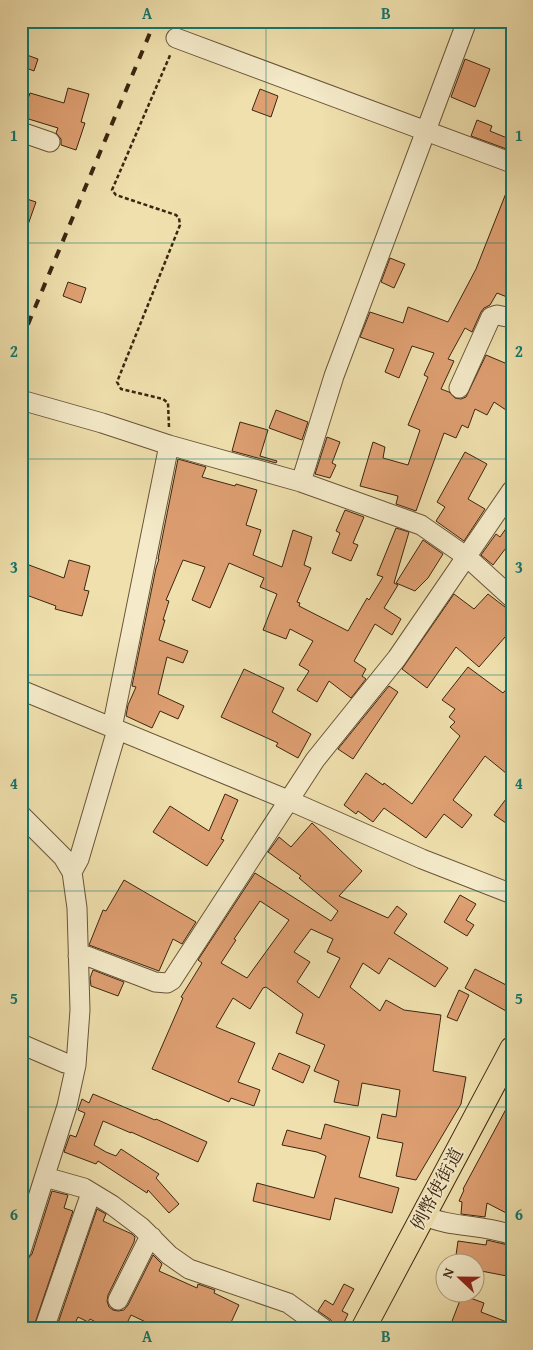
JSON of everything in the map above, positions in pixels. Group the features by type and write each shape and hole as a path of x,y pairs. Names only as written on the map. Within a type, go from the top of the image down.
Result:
{"main road":[{"name":"例幣使街道","path":"363,1329 512,1049"}],"street":[{"path":"301,482 334,376 468,21"},
{"path":"176,38 512,163"},
{"path":"21,132 50,142"},
{"path":"459,388 491,317 497,315 512,318"},
{"path":"21,400 102,423 169,445 301,482 422,525 467,557 512,598"},
{"path":"72,872 79,859 114,729 169,445"},
{"path":"78,956 87,956 155,982 166,983 172,980 315,760 398,658 512,490"},
{"path":"21,690 288,800 422,859 512,894"},
{"path":"21,815 63,857 72,872 77,908 80,1010 76,1065 67,1106 21,1251"},
{"path":"21,1044 66,1064 76,1065"},
{"path":"45,1177 84,1188 112,1205 152,1237 169,1255 189,1268 288,1303 324,1329"},
{"path":"44,1329 91,1193"},
{"path":"423,1215 443,1222 486,1227 512,1234"},
{"path":"118,1300 146,1244 152,1237"}],"path":[{"path":"169,445 168,403 163,399 120,389 117,382 180,225 179,218 176,215 116,195 112,190 176,38"}],"building":[{"path":"24,54 38,59 34,71 21,66"},
{"path":"465,59 490,69 475,107 451,97"},
{"path":"68,88 89,94 81,122 85,123 76,150 61,145 61,139 56,133 58,128 22,117 30,93 64,103"},
{"path":"260,89 278,96 271,117 252,110"},
{"path":"477,120 492,126 490,131 512,140 512,151 471,136"},
{"path":"512,178 512,299 497,293 490,305 481,312 472,332 465,328 448,359 454,361 441,389 449,392 455,398 461,399 466,397 486,355 512,366 512,414 494,402 487,415 475,409 468,428 462,425 456,438 444,433 416,511 396,504 398,496 360,486 373,442 385,447 383,458 408,465 420,430 408,425 428,377 424,375 434,353 412,346 399,378 385,372 394,349 360,337 370,312 403,323 408,307 448,322 476,269"},
{"path":"21,197 36,202 23,239 21,239"},
{"path":"390,258 405,264 394,288 381,282"},
{"path":"68,282 86,288 81,303 63,296"},
{"path":"276,410 308,422 302,440 269,428"},
{"path":"240,422 268,430 260,456 277,461 276,463 232,451"},
{"path":"327,437 340,442 332,463 336,465 330,478 315,474"},
{"path":"465,452 487,464 468,499 485,509 464,541 436,521 445,507 437,502"},
{"path":"178,459 206,467 202,477 257,490 246,525 261,530 253,555 282,567 293,530 312,537 304,565 311,568 297,602 300,603 299,606 348,631 367,598 369,600 383,577 377,575 396,528 409,532 394,583 398,585 384,608 401,619 392,635 375,624 354,661 366,669 362,676 366,679 351,698 329,681 317,702 297,690 309,671 299,665 313,641 290,629 286,639 263,630 277,594 260,587 264,578 229,563 210,608 192,600 205,567 183,560 166,600 169,601 159,640 188,651 183,663 167,657 158,694 184,706 178,719 160,711 152,728 126,716 128,705 136,687 132,686"},
{"path":"345,510 364,517 353,543 358,545 351,561 332,553 340,533 336,531"},
{"path":"512,520 512,540 493,565 481,555 496,534 500,537"},
{"path":"423,540 443,554 428,578 415,591 396,583"},
{"path":"69,560 90,566 84,590 89,591 82,616 55,609 56,606 21,593 21,562 64,578"},
{"path":"454,594 474,609 488,594 505,607 512,609 512,629 479,667 456,647 427,688 402,669"},
{"path":"468,667 503,693 512,683 512,778 485,756 453,800 472,815 462,828 444,814 426,838 384,808 373,822 358,811 356,814 344,805 366,773 383,785 384,783 412,804 460,736 450,727 455,722 449,717 455,709 442,700"},
{"path":"244,669 284,688 272,712 311,734 298,758 276,746 278,743 221,717"},
{"path":"389,686 398,692 353,759 338,749"},
{"path":"512,791 512,827 494,815"},
{"path":"225,794 238,800 221,839 224,840 207,866 153,832 170,806 209,831"},
{"path":"312,823 362,871 339,896 388,918 397,906 407,914 394,933 448,968 435,987 389,958 379,974 363,963 350,987 380,1011 386,1000 404,1010 441,1015 433,1071 466,1077 461,1104 416,1180 396,1176 403,1143 377,1138 382,1114 396,1117 400,1090 362,1083 358,1106 334,1102 339,1081 314,1071 325,1045 296,1033 303,1014 266,987 263,988 250,1009 233,998 216,1027 255,1043 238,1082 260,1090 254,1106 231,1098 229,1102 152,1069 183,998 181,997 202,963 198,960 255,873 331,921 338,911 299,878 301,876 268,852 279,837 291,847","holes":["260,901 289,920 247,978 221,963 236,940 234,939","311,929 333,939 327,952 340,958 319,998 297,982 310,962 294,952"]},
{"path":"124,880 196,922 182,944 173,939 159,971 89,945 103,910 106,911"},
{"path":"460,895 476,904 466,920 474,925 467,936 444,922"},
{"path":"475,969 512,988 512,1000 506,1011 465,988"},
{"path":"93,970 124,982 118,996 91,986 90,978"},
{"path":"459,990 469,995 457,1021 447,1017"},
{"path":"279,1053 310,1066 303,1083 272,1069"},
{"path":"93,1094 207,1142 198,1162 103,1121 94,1145 116,1156 121,1149 159,1174 156,1178 179,1204 169,1213 148,1190 147,1193 98,1161 96,1164 64,1152 70,1135 76,1137 85,1113 78,1110 82,1099 89,1103"},
{"path":"512,1098 512,1216 487,1203 485,1217 461,1214 462,1202 459,1201 463,1189"},
{"path":"325,1124 370,1137 359,1177 399,1188 392,1213 335,1198 330,1220 253,1201 257,1183 314,1198 326,1156 317,1152 282,1145 287,1130 321,1139"},
{"path":"52,1191 68,1195 64,1208 73,1211 33,1329 21,1329 21,1277 27,1260 32,1254"},
{"path":"97,1209 106,1214 103,1221 135,1237 108,1295 109,1307 118,1311 124,1310 153,1255 162,1264 159,1271 197,1288 198,1284 215,1290 214,1293 239,1305 228,1329 148,1329 150,1324 131,1315 124,1329 109,1329 90,1319 88,1322 78,1317 72,1329 56,1329"},
{"path":"487,1240 512,1246 512,1277 486,1272 486,1252 456,1252 458,1241 486,1245"},
{"path":"344,1284 354,1289 342,1311 348,1314 341,1329 335,1329 331,1320 318,1311 325,1300 333,1305"},
{"path":"459,1302 484,1303 481,1312 512,1324 512,1329 449,1329"}],"railway":[{"path":"21,341 155,21"}]}
